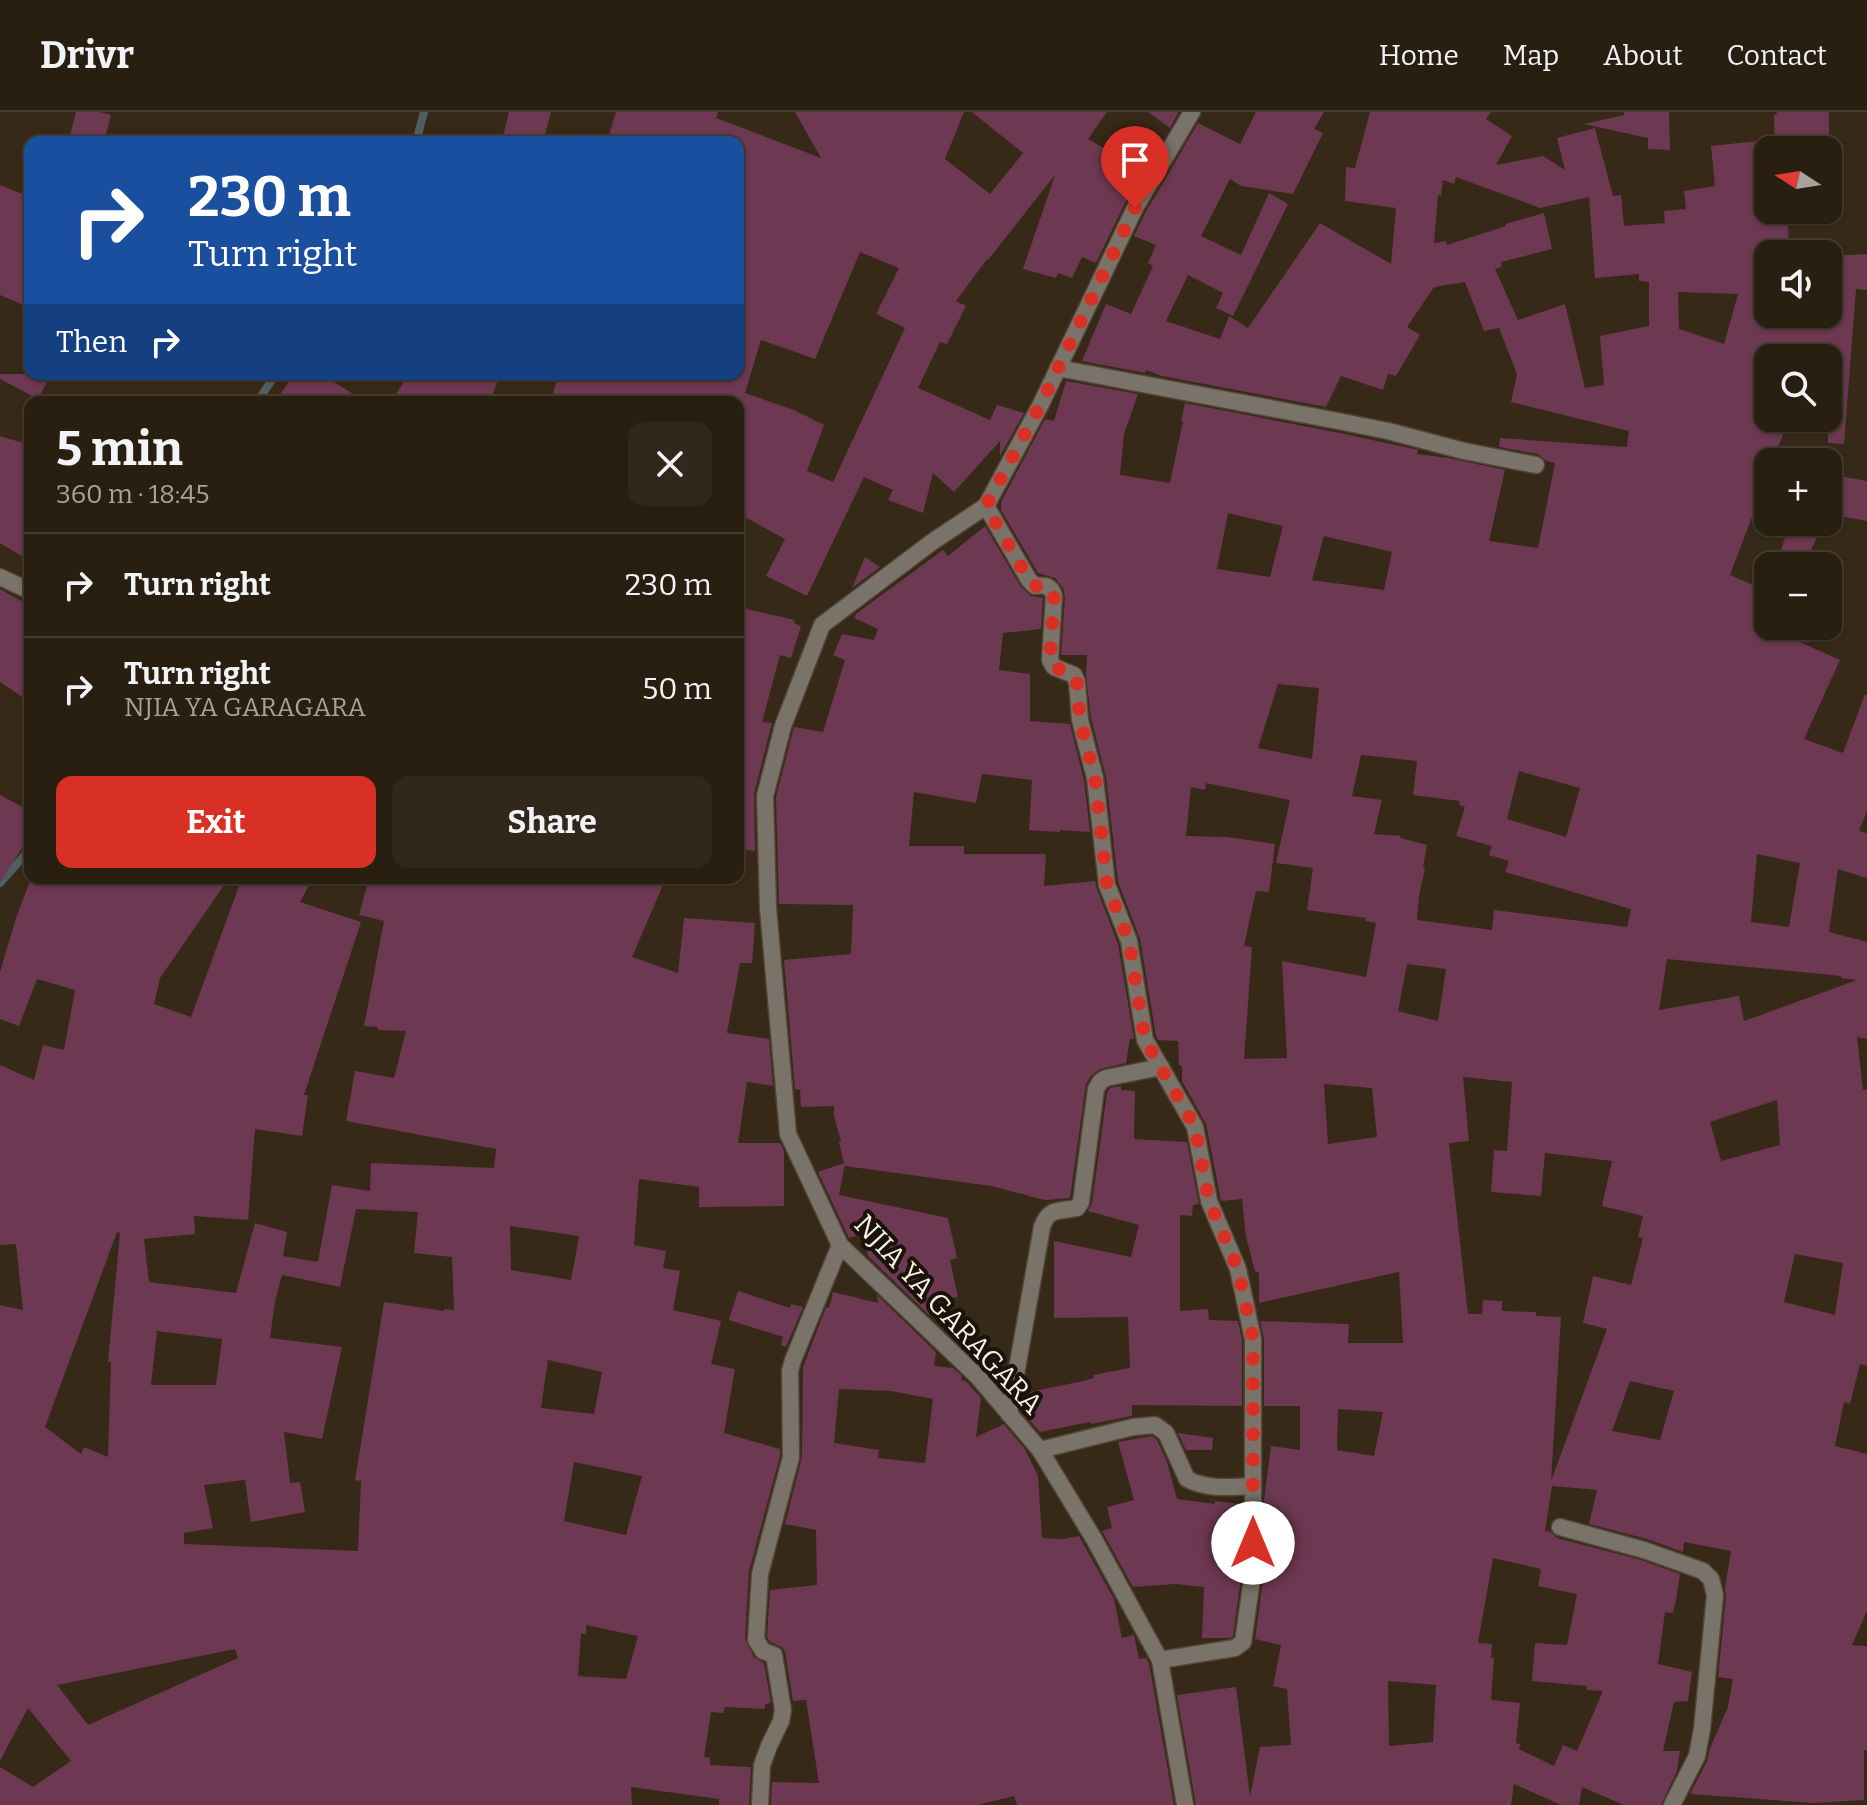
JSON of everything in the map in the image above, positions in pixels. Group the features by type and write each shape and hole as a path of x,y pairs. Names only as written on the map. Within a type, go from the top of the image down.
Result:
{"street":[{"name":"NJIA YA GARAGARA","path":"1185,1805 1160,1660 1094,1539 1040,1450 978,1377 840,1245 788,1134 768,908 765,796 783,726 822,625 932,542 986,506 1041,404 1135,208 1192,112"},
{"path":"1058,368 1388,431 1464,451 1536,465"},
{"path":"986,506 1029,580 1035,586 1047,585 1052,589 1050,660 1054,667 1074,675 1077,682 1080,720 1095,778 1107,885 1129,941 1145,1040 1195,1127 1209,1201 1238,1269 1253,1339 1253,1572 1243,1642 1235,1648 1160,1660"},
{"path":"0,577 24,588"},
{"path":"1009,1414 1042,1227 1045,1217 1053,1211 1077,1208 1081,1202 1096,1089 1106,1078 1161,1067"},
{"path":"760,1805 762,1765 783,1710 774,1655 763,1651 756,1640 760,1574 791,1457 790,1371 840,1245"},
{"path":"1040,1450 1133,1427 1155,1425 1166,1433 1187,1479 1210,1487 1253,1486"},
{"path":"1560,1527 1644,1550 1703,1571 1711,1579 1715,1595 1702,1729 1697,1756 1672,1805"}],"building":[{"path":"76,112 111,115 106,136 70,136"},
{"path":"509,112 551,112 545,136 503,136"},
{"path":"616,112 718,112 716,118 821,158 795,112 964,112 945,159 990,194 1023,153 972,112 1107,112 1088,139 1144,171 1096,263 1082,257 1072,278 1058,273 1056,278 1023,269 1055,175 987,259 956,301 966,306 947,344 940,342 918,388 990,420 997,405 1024,413 1000,456 1000,441 954,492 933,473 923,513 888,500 893,490 864,477 807,596 766,576 785,539 744,516 744,396 552,396 556,380 744,380 744,136 609,136","holes":["860,252 899,268 876,314 905,328 833,482 807,471 824,425 794,410 745,393 761,340 815,359"]},
{"path":"1148,112 1176,112 1178,113 1170,128"},
{"path":"1256,112 1324,112 1314,129 1323,133 1293,194 1241,186 1230,179 1201,236 1241,255 1269,193 1288,204 1233,316 1216,308 1223,293 1188,275 1166,321 1220,339 1229,316 1248,328 1320,223 1391,264 1396,208 1345,201 1346,167 1355,168 1370,112 1491,112 1486,119 1512,136 1496,165 1543,156 1565,170 1557,138 1595,128 1613,196 1621,195 1624,226 1665,223 1664,211 1686,209 1684,191 1715,186 1711,146 1754,141 1754,224 1788,224 1789,240 1754,240 1754,328 1842,328 1842,255 1867,254 1867,290 1856,289 1844,444 1828,443 1828,432 1842,432 1842,344 1754,344 1754,432 1784,432 1778,448 1754,448 1754,512 1730,575 1754,586 1754,640 1795,640 1840,660 1804,739 1843,753 1867,695 1867,811 1859,831 1867,833 1867,878 1838,869 1829,932 1867,942 1867,1039 1857,1037 1863,1090 1867,1089 1867,1366 1860,1364 1850,1404 1844,1402 1835,1446 1867,1454 1867,1611 1852,1645 1867,1646 1864,1800 1813,1803 1690,1794 1728,1707 1733,1679 1718,1677 1731,1551 1684,1542 1683,1552 1589,1524 1597,1490 1552,1486 1545,1531 1557,1538 1641,1560 1680,1574 1673,1613 1665,1612 1658,1664 1692,1672 1688,1701 1674,1702 1663,1751 1680,1751 1677,1771 1661,1805 1624,1805 1582,1787 1579,1805 1561,1805 1514,1784 1511,1805 1196,1805 1177,1695 1236,1687 1250,1796 1260,1747 1291,1745 1287,1689 1273,1686 1281,1645 1255,1639 1264,1573 1264,1500 1271,1446 1300,1450 1300,1406 1264,1406 1264,1339 1260,1321 1349,1324 1348,1343 1403,1343 1399,1272 1259,1303 1259,1273 1255,1271 1246,1237 1242,1199 1221,1201 1206,1124 1182,1081 1178,1041 1158,1040 1156,1036 1140,939 1118,882 1106,777 1091,718 1087,655 1061,655 1063,588 1055,578 1038,573 1001,510 1001,502 1045,419 1054,421 1066,381 1138,394 1124,434 1120,475 1170,483 1185,403 1350,435 1418,450 1417,454 1505,470 1489,541 1538,548 1555,463 1546,461 1538,454 1499,447 1500,438 1627,447 1629,431 1511,402 1517,374 1499,328 1484,331 1465,282 1434,287 1407,327 1420,335 1396,376 1388,374 1383,390 1341,376 1326,407 1162,376 1146,370 1145,373 1082,361 1106,304 1131,314 1153,266 1148,263 1156,245 1134,236 1198,123 1240,144","holes":["1456,177 1540,208 1589,197 1595,278 1639,274 1639,281 1649,282 1649,326 1600,336 1604,385 1585,388 1565,304 1518,320 1495,269 1502,267 1501,262 1552,249 1544,213 1447,245 1446,241 1434,243 1438,195 1441,196 1443,180 1454,184","1678,292 1738,294 1724,344 1679,329","1228,513 1283,526 1270,577 1217,569","1324,536 1392,552 1384,590 1312,580","1278,684 1319,688 1312,759 1258,748","1361,755 1417,761 1413,795 1460,801 1459,805 1465,807 1456,836 1492,846 1489,855 1509,861 1505,872 1631,909 1627,927 1494,910 1492,930 1417,920 1427,845 1401,836 1374,834 1382,800 1352,796","1519,771 1580,788 1566,837 1507,819","1206,783 1290,800 1276,863 1313,868 1307,910 1366,918 1365,921 1376,923 1366,977 1282,961 1287,1058 1244,1059 1252,947 1244,946 1256,891 1269,892 1275,844 1227,837 1186,836 1191,787 1205,790","1757,854 1800,863 1789,927 1751,922","1667,959 1857,980 1744,1021 1739,996 1659,1010","1407,964 1446,969 1438,1021 1398,1011","1463,1077 1512,1082 1507,1151 1494,1150 1491,1192 1541,1196 1545,1153 1612,1161 1602,1206 1643,1216 1638,1237 1643,1238 1631,1285 1593,1276 1583,1323 1607,1329 1551,1481 1561,1317 1536,1316 1536,1312 1502,1311 1502,1301 1483,1300 1482,1314 1468,1314 1449,1143 1469,1141","1324,1084 1372,1088 1377,1137 1328,1144","1777,1100 1780,1145 1721,1161 1710,1122","1795,1254 1843,1263 1835,1315 1784,1302","1630,1381 1674,1391 1660,1440 1612,1431","1338,1409 1383,1412 1374,1456 1337,1450","1493,1558 1541,1569 1538,1586 1577,1594 1567,1645 1535,1643 1532,1681 1587,1686 1587,1690 1603,1691 1577,1751 1563,1745 1554,1766 1519,1749 1520,1744 1516,1743 1520,1703 1491,1700 1494,1658 1491,1658 1492,1644 1478,1643","1388,1681 1436,1685 1433,1742 1389,1746"]},
{"path":"1624,112 1669,112 1670,150 1648,149 1648,138 1584,124 1624,115"},
{"path":"1777,112 1829,112 1829,136 1775,136"},
{"path":"0,185 24,195 24,305 0,295"},
{"path":"0,374 24,374 24,380 48,380 40,396 32,396 0,379"},
{"path":"290,380 331,380 356,396 279,396"},
{"path":"405,380 498,380 492,396 395,396"},
{"path":"0,436 24,443 24,557 0,543"},
{"path":"1842,477 1867,481 1867,521 1842,517"},
{"path":"985,526 1021,587 1031,596 1043,598 1041,629 1003,633 999,670 1030,674 1030,721 1070,724 1084,780 1090,832 1029,830 1032,780 982,774 976,803 914,792 909,846 964,846 964,854 1046,854 1044,886 1095,881 1118,944 1134,1039 1130,1039 1126,1063 1100,1069 1086,1084 1070,1198 1045,1200 991,1186 845,1164 839,1195 948,1218 957,1258 950,1260 958,1297 933,1301 930,1316 868,1256 862,1234 849,1238 818,1172 844,1163 841,1141 834,1106 801,1107 800,1090 795,1089 784,960 851,954 853,905 779,904 776,797 794,727 823,732 845,660 833,655 842,634 874,640 878,629 854,618 857,613 943,550 948,556"},
{"path":"1786,536 1818,536 1810,552 1780,552"},
{"path":"865,557 880,567 852,588"},
{"path":"0,589 24,603 24,698 0,682"},
{"path":"744,608 795,620 794,623 801,626 791,658 780,655 762,722 772,723 754,794 755,851 744,850"},
{"path":"0,795 24,808 24,845 0,883"},
{"path":"29,884 225,884 160,978 154,1004 191,1017 240,884 310,884 300,902 361,922 304,1095 308,1095 302,1136 255,1129 248,1220 194,1216 195,1234 144,1239 149,1282 236,1293 255,1223 287,1232 283,1256 318,1262 332,1185 370,1191 371,1163 494,1168 496,1149 346,1121 355,1071 394,1078 406,1031 364,1026 384,921 359,915 367,884 663,884 632,957 678,973 684,918 755,923 752,963 740,963 727,1033 769,1039 773,1086 747,1082 738,1143 780,1143 784,1151 784,1206 699,1207 699,1187 639,1179 634,1245 666,1251 663,1268 680,1271 673,1310 721,1321 711,1364 735,1369 724,1433 780,1449 749,1571 745,1639 754,1657 764,1663 771,1703 765,1704 765,1709 725,1707 723,1713 711,1712 704,1757 710,1758 710,1765 751,1767 749,1805 719,1805 719,1799 631,1787 632,1805 0,1805 0,1767 33,1787 71,1761 28,1708 0,1761 0,1305 23,1310 16,1244 0,1245 0,1065 34,1080 43,1045 64,1050 75,990 37,979 19,1026 0,1019 0,972","holes":["356,1209 418,1212 414,1253 452,1257 454,1310 384,1302 355,1480 361,1481 358,1551 184,1544 184,1533 213,1528 204,1485 245,1480 251,1522 305,1512 300,1482 290,1483 284,1432 322,1439 342,1347 270,1338 275,1302 282,1275 340,1287","510,1226 579,1236 571,1280 511,1270","117,1232 120,1233 108,1362 111,1362 108,1457 84,1447 81,1454 45,1427","157,1331 222,1339 216,1385 151,1385","548,1360 602,1372 594,1414 541,1408","574,1462 642,1476 626,1535 564,1521","586,1625 638,1636 626,1679 578,1676 581,1634 586,1634","235,1649 238,1658 88,1725 57,1685"]},
{"path":"1121,1086 1121,1090 1135,1091 1134,1139 1187,1142 1199,1204 1193,1205 1192,1216 1180,1215 1180,1311 1208,1309 1209,1320 1238,1321 1242,1340 1242,1406 1132,1405 1132,1416 1040,1432 1025,1415 1033,1411 1030,1392 1130,1368 1128,1317 1054,1318 1054,1241 1131,1257 1139,1225 1088,1211 1092,1203 1107,1093 1110,1088"},
{"path":"738,1291 790,1308 791,1304 803,1307 786,1347 781,1345 783,1337 729,1320"},
{"path":"833,1292 878,1303 877,1295 936,1352 934,1366 953,1368 981,1398 976,1437 1004,1424 1025,1449 1038,1476 1042,1538 1079,1536 1114,1599 1122,1638 1134,1635 1139,1659 1146,1658 1149,1663 1174,1805 1017,1805 1014,1796 977,1805 771,1805 772,1782 819,1783 806,1700 793,1701 785,1652 767,1637 770,1590 817,1585 816,1530 785,1524 802,1457 803,1367 826,1307 829,1308","holes":["839,1389 891,1391 933,1399 925,1463 878,1458 879,1450 834,1443"]},
{"path":"1178,1433 1213,1438 1212,1450 1186,1450"},
{"path":"1152,1436 1167,1462 1177,1499 1242,1504 1242,1571 1231,1638 1202,1638 1204,1587 1175,1584 1133,1587 1102,1531 1112,1528 1107,1507 1134,1500 1118,1442"}],"waterway":[{"path":"418,136 424,112"},
{"path":"261,396 272,380"},
{"path":"0,883 24,856"}],"route":[{"path":"1135,208 1041,404 986,506 1029,580 1035,586 1047,585 1052,589 1050,660 1054,667 1074,675 1077,682 1080,720 1095,778 1107,885 1129,941 1145,1040 1195,1127 1209,1201 1238,1269 1253,1339 1253,1543"}]}
